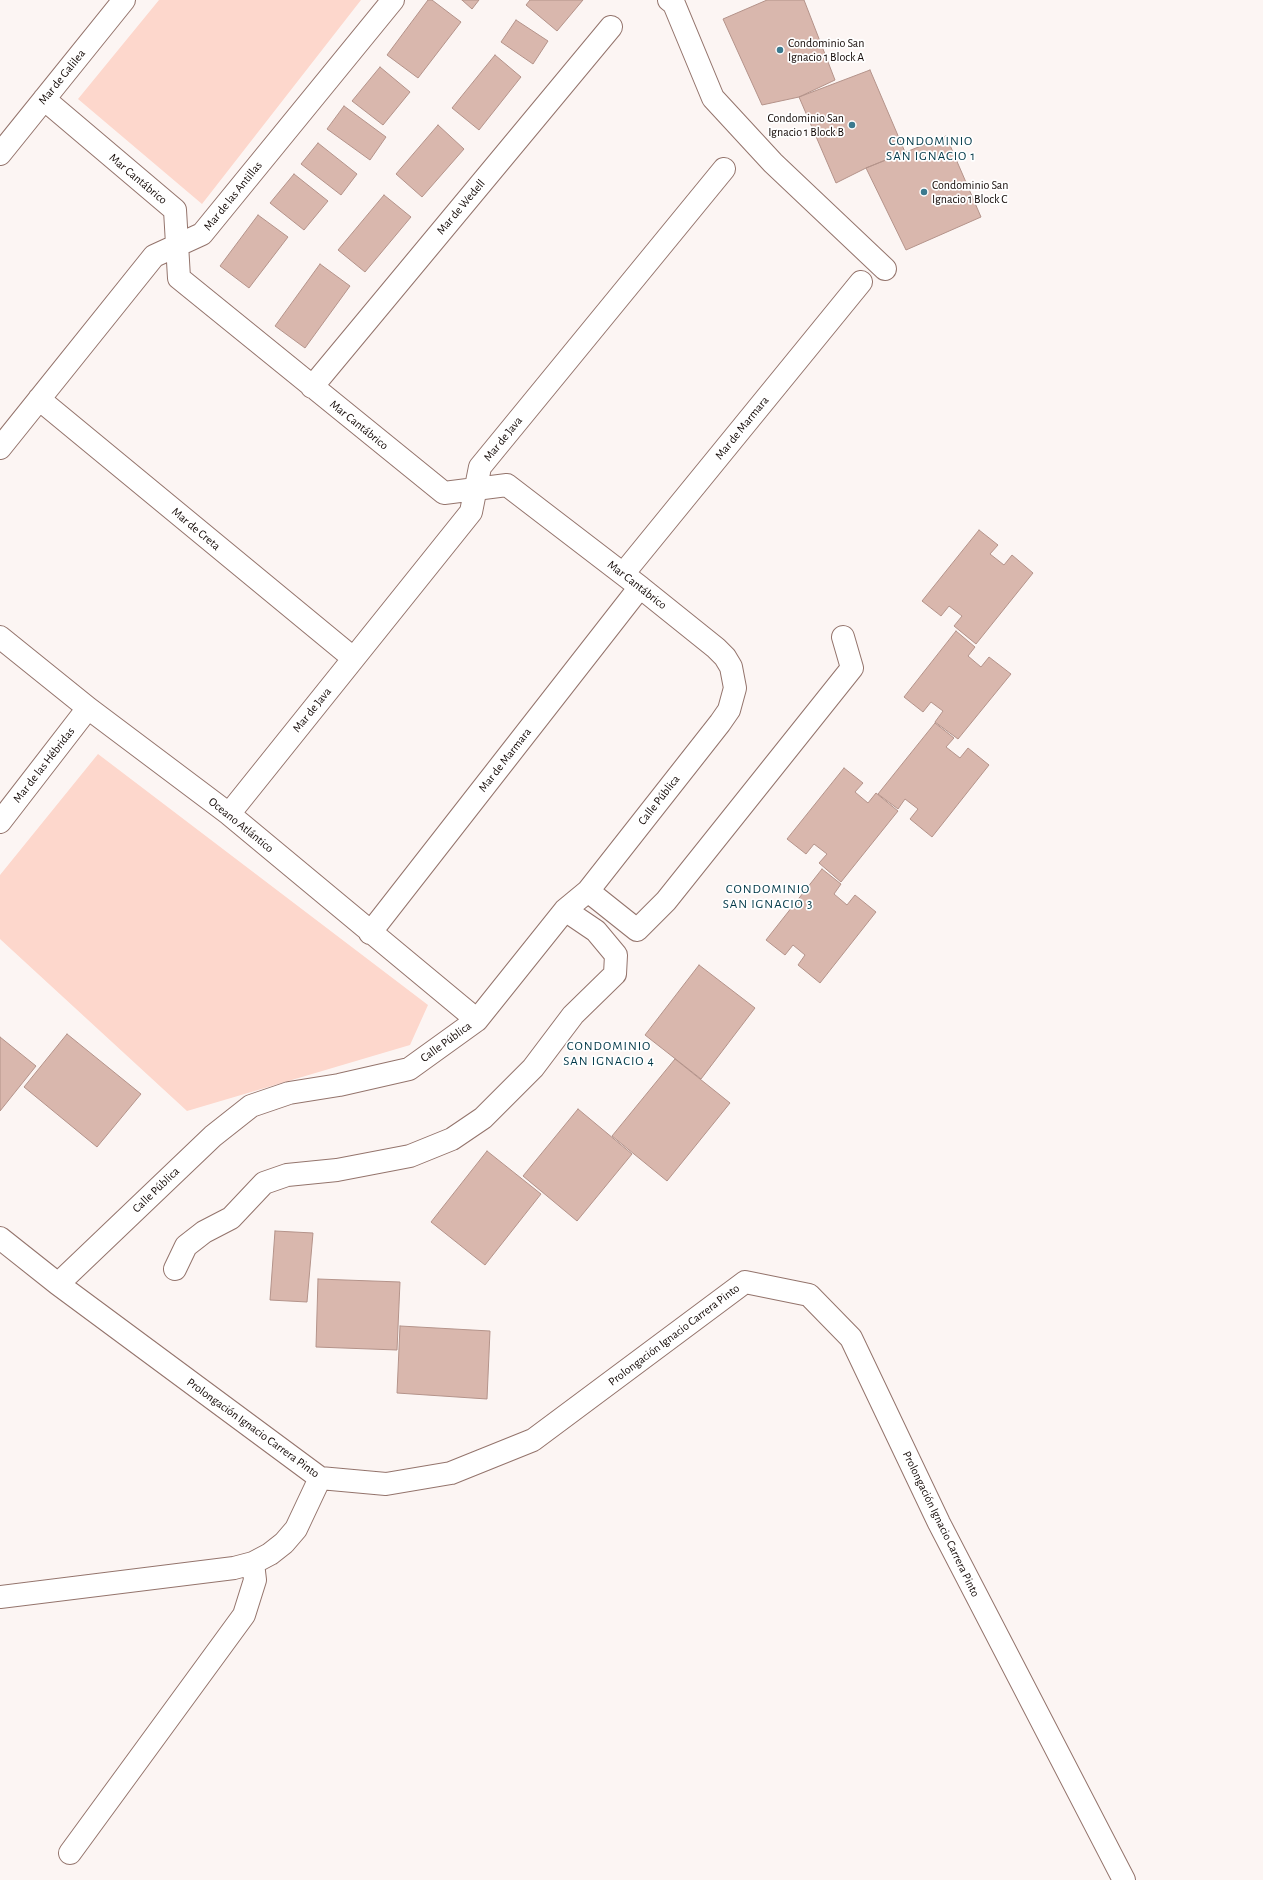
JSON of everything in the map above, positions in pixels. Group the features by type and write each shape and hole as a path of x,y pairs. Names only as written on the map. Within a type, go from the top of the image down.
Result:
{"street":[{"name":"Mar de Galilea","path":"0,154 124,0"},
{"name":"Mar de las Antillas","path":"0,448 154,256 202,234 393,0"},
{"path":"671,2 713,98 773,163 885,268"},
{"name":"Mar de Wedell","path":"312,387 611,27"},
{"name":"Mar Cantábrico","path":"44,100 175,210 180,278 444,493 507,485 716,648 725,657 734,677"},
{"name":"Mar de Java","path":"229,814 471,512 480,467 724,169"},
{"name":"Mar de Marmara","path":"370,933 632,581 861,282"},
{"name":"Mar de Creta","path":"39,399 353,658"},
{"name":"Oceano Atlántico","path":"0,637 88,708 229,814 476,1020"},
{"path":"588,891 637,930 666,901 852,668 843,637"},
{"name":"Calle Pública","path":"58,1284 213,1136 251,1106 289,1093 339,1085 409,1069 476,1020 565,910 588,891 729,710 735,688 734,677"},
{"name":"Mar de las Hébridas","path":"0,822 88,708"},
{"path":"175,1269 186,1246 204,1232 231,1218 264,1183 287,1175 336,1170 410,1156 452,1139 483,1118 533,1068 573,1015 615,974 616,955 596,931 565,910"},
{"name":"Prolongación Ignacio Carrera Pinto","path":"0,1238 58,1284 320,1478 386,1484 450,1473 533,1440 745,1282 809,1295 851,1338 939,1523 1124,1880"},
{"path":"0,1598 234,1568 253,1563 275,1550 296,1529 320,1478"},
{"path":"70,1854 244,1615 255,1580 253,1563"}],"shaded area":[{"path":"159,0 361,0 202,204 78,99"},
{"path":"98,754 428,1005 410,1045 187,1111 0,939 0,875"}],"building":[{"path":"428,0 432,0 461,22 418,78 387,55"},
{"path":"462,0 479,0 472,9"},
{"path":"530,0 583,0 557,31 526,5"},
{"name":"Condominio San Ignacio 1 Block A","path":"767,0 804,0 835,80 799,97 762,105 723,19"},
{"path":"516,20 548,41 533,64 501,42"},
{"path":"495,55 521,77 479,130 452,108"},
{"path":"380,67 410,92 383,125 352,101"},
{"name":"Condominio San Ignacio 1 Block B","path":"870,70 905,152 866,168 836,183 799,97"},
{"path":"344,106 386,137 370,160 327,129"},
{"path":"438,125 464,149 422,197 396,174"},
{"name":"Condominio San Ignacio 1 Block C","path":"946,136 981,217 906,250 866,168"},
{"path":"318,143 357,174 341,195 301,164"},
{"path":"294,174 328,201 304,230 270,203"},
{"path":"384,195 411,217 365,272 338,250"},
{"path":"258,215 288,237 249,288 220,266"},
{"path":"320,264 350,286 305,348 275,326"},
{"path":"979,530 998,545 990,554 1004,565 1012,555 1033,573 976,644 954,626 962,616 949,606 941,616 922,601"},
{"path":"956,631 975,647 968,656 981,667 989,657 1011,674 958,739 935,722 943,711 931,702 923,712 904,697"},
{"path":"935,723 954,738 946,747 960,758 968,748 989,765 932,837 910,819 918,809 905,799 898,809 878,794"},
{"path":"844,768 863,783 855,792 868,803 876,793 898,811 841,882 819,863 827,854 814,844 806,854 787,839"},
{"path":"822,869 841,884 834,894 847,905 855,895 876,912 820,983 798,965 805,955 793,945 785,955 766,940"},
{"path":"699,965 755,1008 701,1079 645,1035"},
{"path":"67,1034 141,1094 97,1147 24,1087"},
{"path":"0,1037 36,1066 0,1111"},
{"path":"675,1059 730,1103 667,1181 612,1136"},
{"path":"578,1109 632,1154 577,1221 523,1176"},
{"path":"487,1151 541,1194 485,1265 431,1222"},
{"path":"275,1231 313,1233 307,1302 270,1300"},
{"path":"318,1279 400,1282 397,1350 316,1347"},
{"path":"400,1326 490,1331 487,1399 397,1393"}],"place":[{"name":"Condominio San Ignacio 1 Block A","path":"780,50"},
{"name":"Condominio San Ignacio 1 Block B","path":"852,125"},
{"name":"Condominio San Ignacio 1 Block C","path":"924,192"}],"district":[{"name":"CONDOMINIO SAN IGNACIO 1","path":"931,148"},
{"name":"CONDOMINIO SAN IGNACIO 3","path":"768,896"},
{"name":"CONDOMINIO SAN IGNACIO 4","path":"609,1054"}]}
